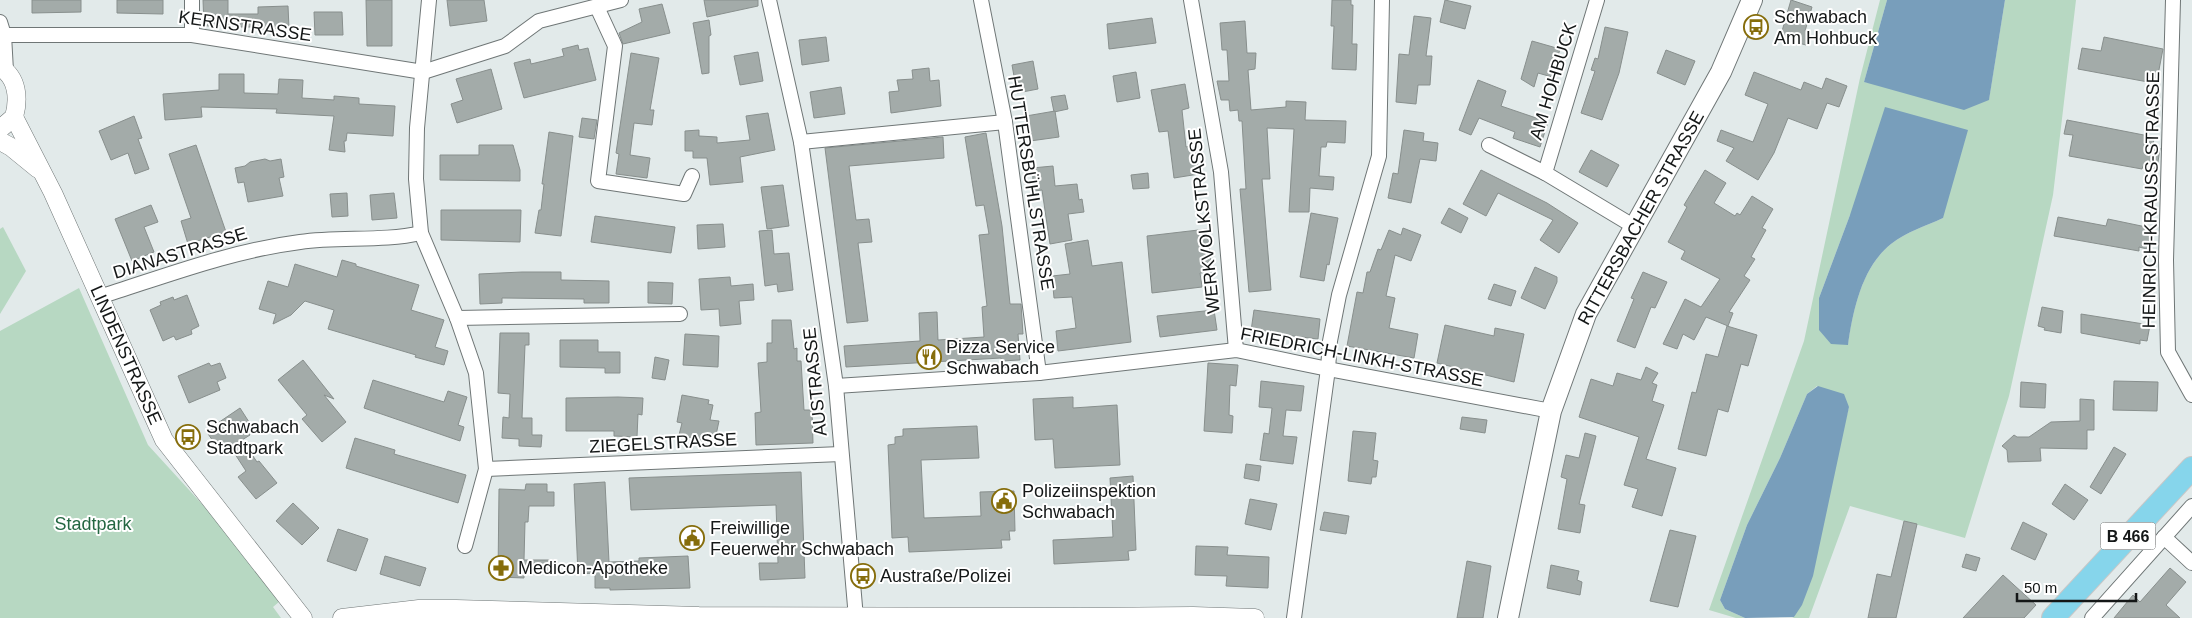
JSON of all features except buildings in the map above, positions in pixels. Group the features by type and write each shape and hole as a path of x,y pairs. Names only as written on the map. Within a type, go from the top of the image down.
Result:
{"main road":[{"name":"RITTERSBACHER STRASSE","path":"1508,618 1551,411 1586,314 1721,72 1752,0"},
{"name":"B 466","path":"2052,618 2192,468"}],"street":[{"path":"192,0 192,35"},
{"path":"429,0 418,128 416,179 421,234 457,318 476,373 486,469 465,546"},
{"path":"423,72 505,46 539,21 621,0"},
{"name":"AUSTRASSE","path":"769,0 801,142 836,386 856,617"},
{"name":"HUTTERSBÜHLSTRASSE","path":"981,0 1005,122 1040,373"},
{"name":"WERKVOLKSTRASSE","path":"1191,0 1221,172 1236,350"},
{"path":"1294,618 1328,369 1330,341 1339,295 1378,156 1382,0"},
{"name":"AM HOHBUCK","path":"1545,173 1597,0"},
{"name":"HEINRICH-KRAUSS-STRASSE","path":"2172,0 2166,260 2168,352 2192,395"},
{"path":"597,7 615,46 598,180 684,194 692,176"},
{"path":"0,129 14,118 18,94 13,80 3,69 1,31"},
{"name":"KERNSTRASSE","path":"1,31 192,35 423,72"},
{"name":"LINDENSTRASSE","path":"14,118 44,174 164,440 303,618"},
{"path":"801,142 1005,122"},
{"name":"LINDENSTRASSE","path":"0,141 11,147 44,174"},
{"name":"AM HOHBUCK","path":"1489,145 1545,173 1635,227"},
{"name":"DIANASTRASSE","path":"99,298 236,253 301,241 403,238 421,234"},
{"path":"457,318 680,314"},
{"name":"FRIEDRICH-LINKH-STRASSE","path":"836,386 1040,373 1236,350 1551,411"},
{"name":"ZIEGELSTRASSE","path":"486,469 841,454"},
{"path":"2092,618 2192,506"},
{"path":"2164,537 2192,563"},
{"path":"342,618 385,615 419,609 699,616 1080,618 1193,616 1255,618"}],"green space":[{"path":"1880,0 1887,0 1864,82 1989,99 2005,0 2076,0 2053,195 2009,396 1965,538 1850,506 1809,618 1792,618 1794,617 1849,407 1817,386 1807,394 1780,458 1747,525 1720,600 1725,609 1745,618 1736,618 1709,610 1804,341 1860,78","holes":["1850,215 1943,218 1903,236 1881,254 1860,290 1848,344 1819,298"]},
{"path":"3,227 26,271 0,314 0,229"},
{"name":"Stadtpark","path":"79,288 148,445 286,596 273,607 281,618 0,618 0,331"}],"water":[{"path":"1887,0 2005,0 1989,100 1964,110 1864,82"},
{"path":"1885,107 1968,130 1943,218 1903,236 1881,254 1860,290 1848,345 1831,344 1819,330 1819,298 1850,215"},
{"path":"1818,386 1844,394 1849,407 1813,576 1802,605 1794,617 1745,618 1725,609 1720,600 1747,525 1780,458 1807,394"}],"place":[{"name":"Schwabach Am Hohbuck","path":"1756,27"},
{"name":"Pizza Service Schwabach","path":"929,357"},
{"name":"Schwabach Stadtpark","path":"188,437"},
{"name":"Polizeiinspektion Schwabach","path":"1004,501"},
{"name":"Freiwillige Feuerwehr Schwabach","path":"692,538"},
{"name":"Medicon-Apotheke","path":"501,568"},
{"name":"Austraße/Polizei","path":"863,576"}]}
